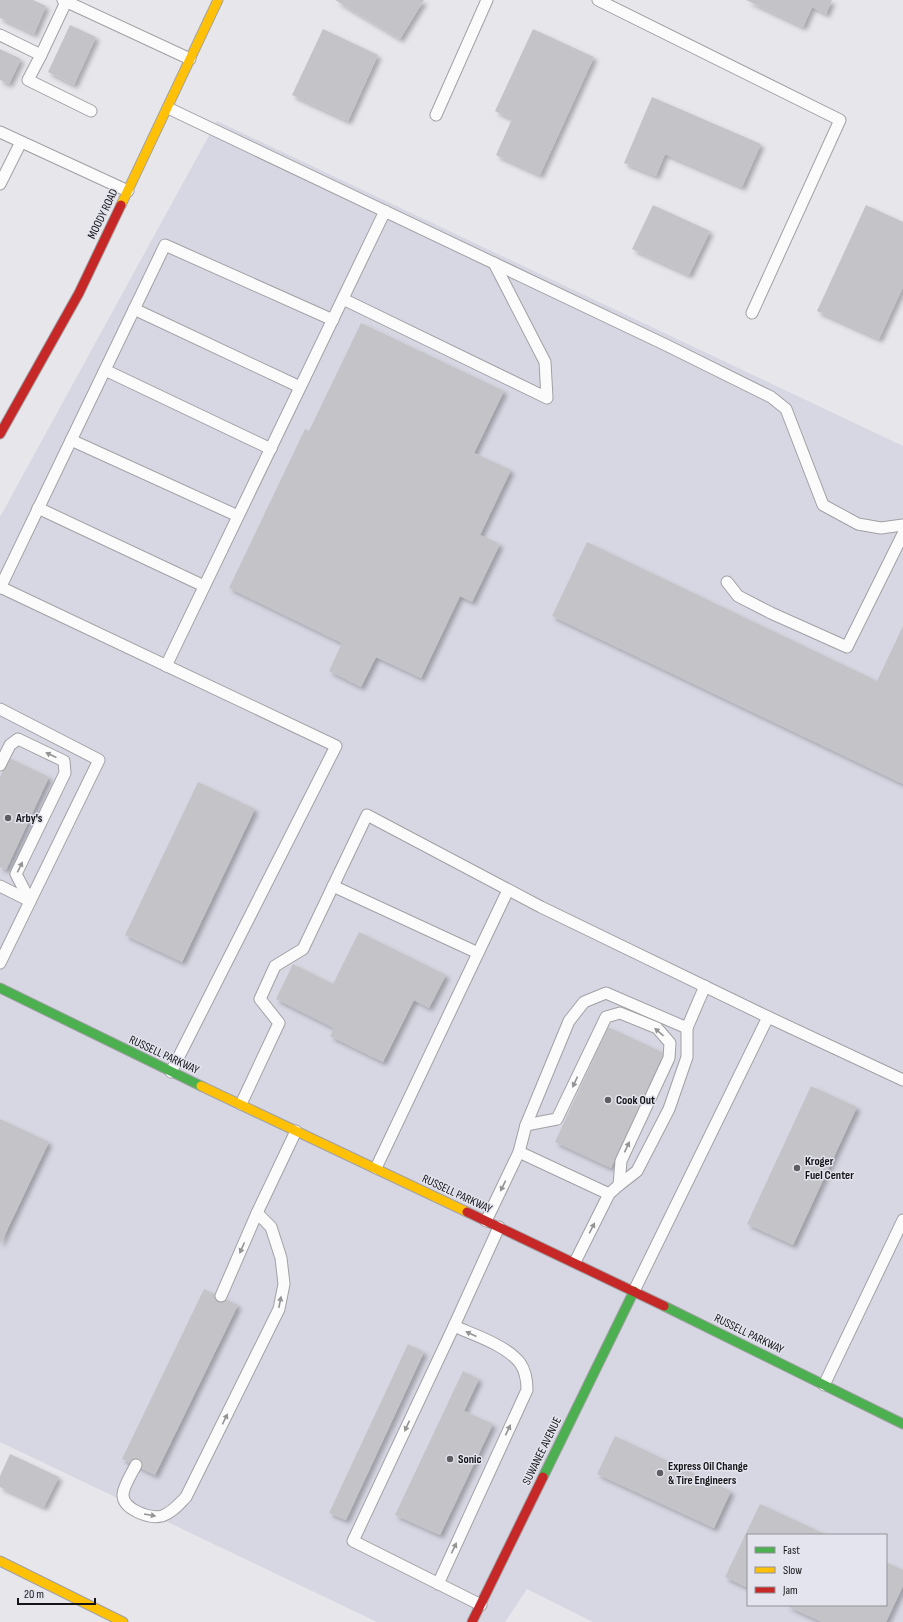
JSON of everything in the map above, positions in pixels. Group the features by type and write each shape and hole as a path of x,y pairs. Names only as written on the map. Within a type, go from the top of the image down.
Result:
{"main road":[{"name":"MOODY ROAD","path":"0,434 3,420 79,294 218,0"},
{"name":"RUSSELL PARKWAY","path":"0,988 171,1072 575,1262 903,1424"},
{"name":"SUWANEE AVENUE","path":"472,1622 634,1291"},
{"path":"0,1562 123,1622"}],"lane":[{"path":"436,115 487,0"},
{"path":"598,0 840,120 752,313"},
{"path":"91,111 28,80 65,1 190,59"},
{"path":"0,35 41,55"},
{"path":"168,108 666,344 771,397 786,409 823,505 858,524 881,528 903,525"},
{"path":"0,132 128,191"},
{"path":"0,184 20,142"},
{"path":"166,666 385,211"},
{"path":"171,1072 336,746 0,588 165,245 333,320"},
{"path":"343,299 547,398 545,362 494,263"},
{"path":"134,308 300,387"},
{"path":"105,370 271,449"},
{"path":"71,440 238,516"},
{"path":"38,508 204,586"},
{"path":"727,582 738,596 771,613 847,647 903,534"},
{"path":"0,709 99,760 0,963"},
{"path":"0,765 10,746 18,740 64,761 65,773 16,874 30,901"},
{"path":"241,1104 279,1023 260,999 275,966 303,949 367,814 541,908 903,1080"},
{"path":"0,886 30,901"},
{"path":"333,886 478,952"},
{"path":"376,1168 508,890"},
{"path":"575,1262 609,1194 636,1171 669,1109 687,1057 687,1028 705,986"},
{"path":"486,1220 520,1152 526,1126 569,1021 584,1002 606,993 687,1028"},
{"path":"526,1126 557,1119 606,1017 620,1013 657,1028 670,1043 669,1058 621,1161 619,1184"},
{"path":"634,1291 768,1016"},
{"path":"221,1296 257,1213 296,1131"},
{"path":"520,1152 609,1194"},
{"path":"136,1465 123,1493 124,1500 128,1506 150,1516 161,1516 171,1511 186,1497 279,1309 284,1284 281,1258 271,1228 257,1213"},
{"path":"824,1384 899,1239 903,1220"},
{"path":"481,1605 353,1541 499,1227"},
{"path":"438,1584 527,1390 527,1381 520,1363 504,1349 454,1326"}],"shaded area":[{"path":"217,121 903,446 903,1622 593,1622 527,1589 505,1622 377,1622 0,1442 0,517"}],"building":[{"path":"0,0 33,0 46,6 34,34 0,18"},
{"path":"335,0 424,0 400,39"},
{"path":"746,0 832,0 826,14 812,7 803,27"},
{"path":"70,25 96,37 74,85 48,72"},
{"path":"323,29 378,55 348,121 292,95"},
{"path":"533,29 594,57 540,175 496,155 512,119 495,111"},
{"path":"0,49 21,59 9,84 0,80"},
{"path":"652,97 761,144 742,187 665,154 656,176 624,163"},
{"path":"653,205 710,231 689,275 632,249"},
{"path":"866,205 903,222 903,287 879,339 817,311"},
{"path":"361,323 504,391 474,453 511,470 480,535 500,544 472,602 460,596 421,678 376,657 361,687 329,671 342,643 229,588 305,429 309,431"},
{"path":"587,542 877,681 903,626 903,784 552,616"},
{"path":"9,758 49,777 6,870 0,867 0,777"},
{"path":"198,782 255,809 182,962 125,935"},
{"path":"359,932 446,975 429,1008 414,1000 383,1062 330,1036 334,1028 276,999 293,964 333,984"},
{"path":"608,1027 664,1053 611,1168 555,1142"},
{"path":"811,1086 857,1107 793,1245 747,1224"},
{"path":"0,1119 49,1142 0,1245"},
{"path":"204,1289 238,1305 155,1475 122,1459"},
{"path":"408,1344 424,1352 346,1520 329,1513"},
{"path":"463,1371 479,1379 464,1411 493,1424 440,1535 395,1515"},
{"path":"615,1436 731,1491 714,1528 597,1474"},
{"path":"10,1454 59,1477 44,1507 0,1487 0,1476"},
{"path":"760,1504 825,1534 747,1534 747,1588 725,1577"},
{"path":"887,1562 903,1570 903,1586 886,1622 822,1622 787,1606 887,1606"}],"traffic: fast":[{"path":"0,988 201,1086"},
{"path":"543,1477 634,1291"},
{"path":"664,1306 903,1424"}],"traffic: slow":[{"path":"121,205 218,0"},
{"path":"201,1086 467,1212"},
{"path":"0,1561 123,1622"}],"traffic: jam":[{"path":"0,434 79,293 121,205"},
{"path":"467,1212 664,1306"},
{"path":"472,1622 543,1477"}],"place":[{"name":"Arby's","path":"8,818"},
{"name":"Cook Out","path":"608,1100"},
{"name":"Kroger Fuel Center","path":"797,1168"},
{"name":"Sonic","path":"450,1459"},
{"name":"Express Oil Change & Tire Engineers","path":"660,1473"}]}
